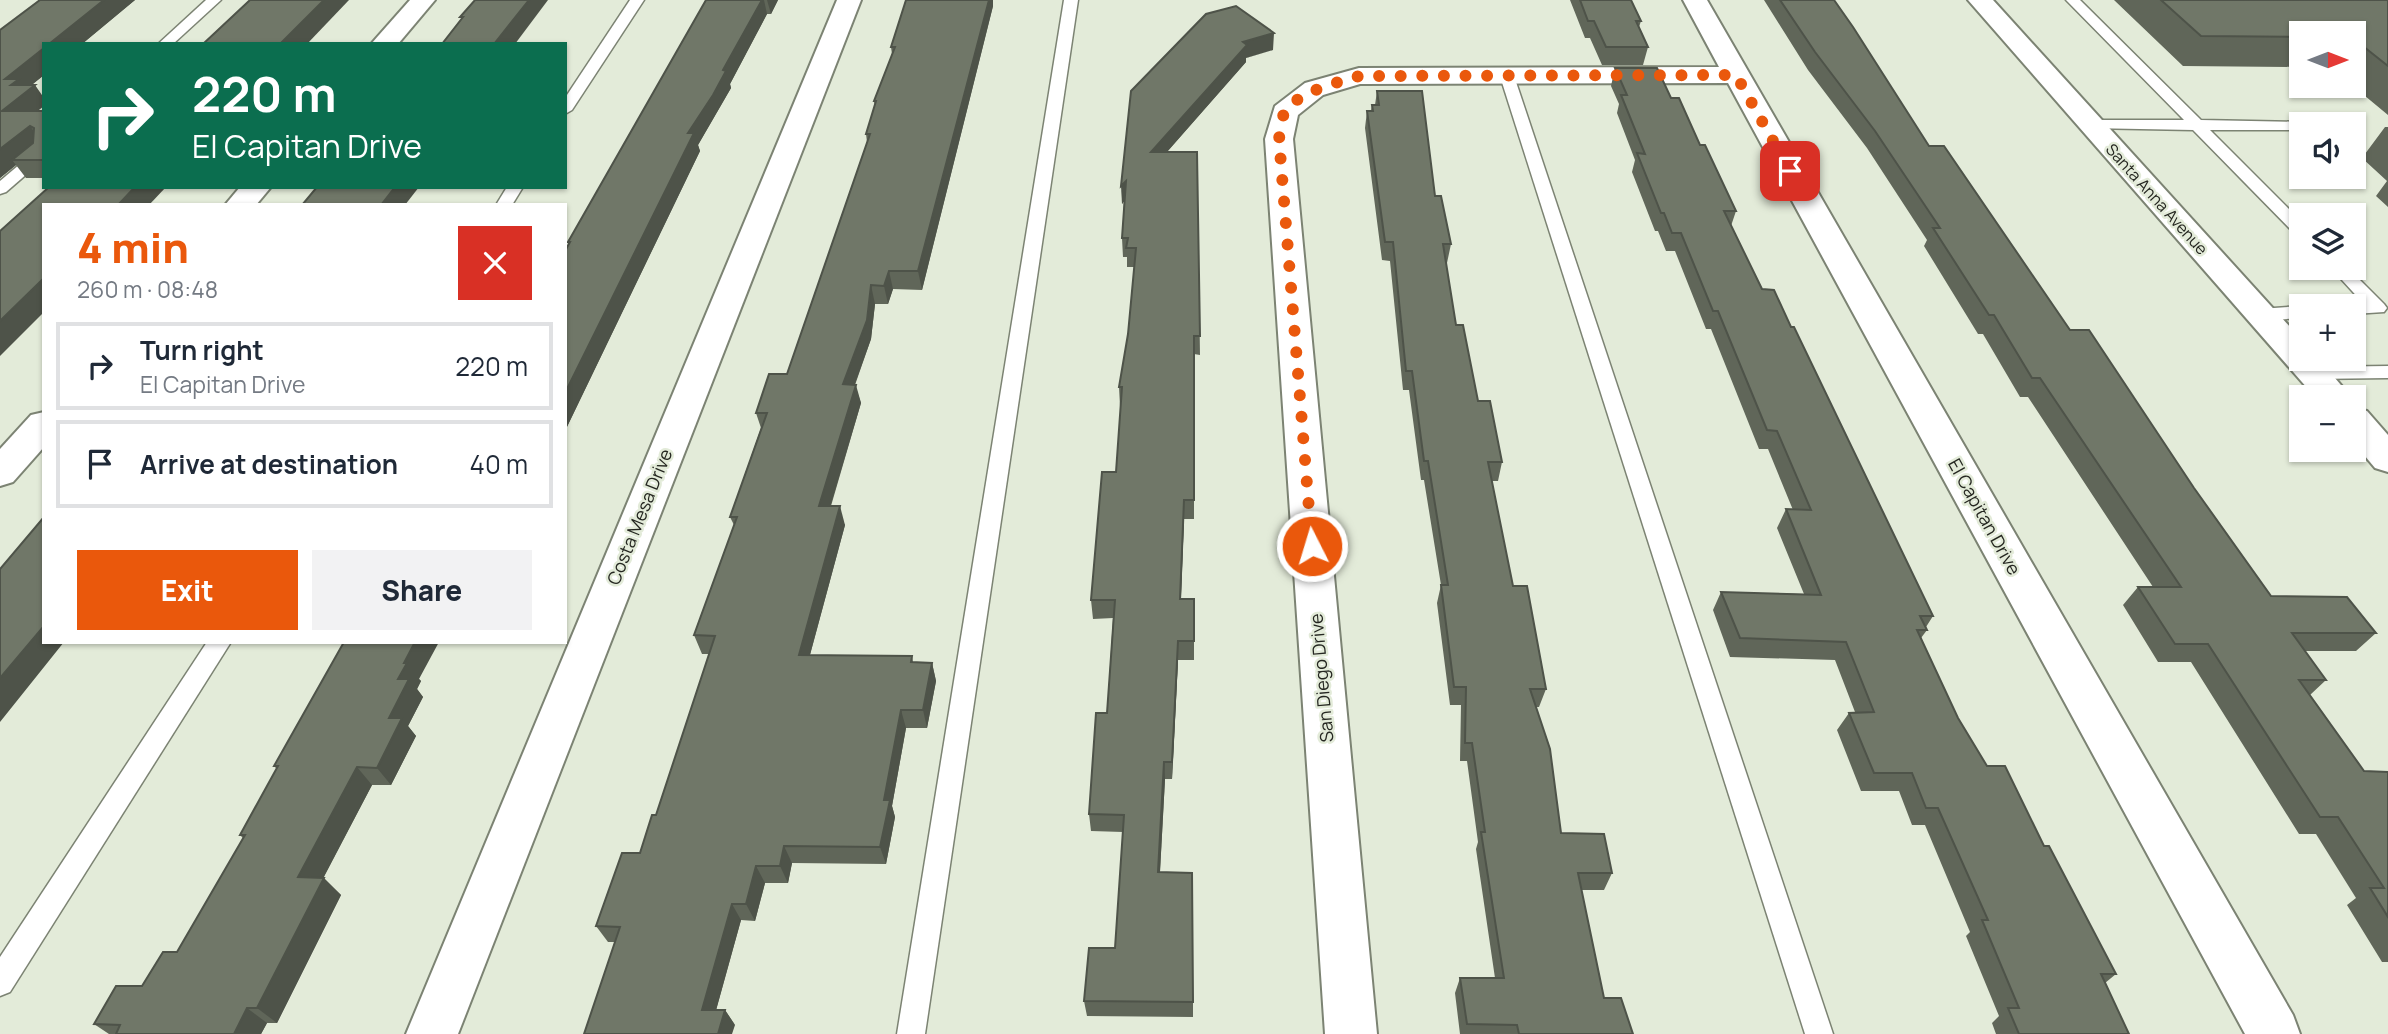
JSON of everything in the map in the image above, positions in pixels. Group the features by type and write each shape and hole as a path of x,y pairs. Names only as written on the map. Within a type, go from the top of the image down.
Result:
{"street":[{"path":"386,42 423,0"},
{"name":"Costa Mesa Drive","path":"432,1034 849,0"},
{"name":"El Capitan Drive","path":"1695,0 2274,1034"},
{"name":"Santa Anna Avenue","path":"1980,0 2322,385"},
{"name":"San Diego Drive","path":"1351,1034 1279,139 1285,112 1314,89 1359,76 1736,75"},
{"path":"242,203 254,189"},
{"path":"0,473 42,426"},
{"path":"2366,433 2388,458"}],"lane":[{"path":"167,42 214,0"},
{"path":"567,107 637,0"},
{"path":"911,1034 1071,0"},
{"path":"2073,0 2289,218"},
{"path":"1507,76 1819,1034"},
{"path":"2092,125 2289,125"},
{"path":"0,189 42,153"},
{"path":"2351,280 2364,294"},
{"path":"2366,296 2378,308 2366,308"},
{"path":"2260,315 2289,313"},
{"path":"2312,373 2388,372"},
{"path":"0,982 219,644"}],"building":[{"path":"40,0 104,0 52,42 42,42 42,50 5,79 19,79 11,85 35,85 2,111 42,111 42,160 12,160 33,143 34,128 30,126 0,149 0,30"},
{"path":"250,0 324,0 282,42 205,42"},
{"path":"475,0 529,0 496,42 444,42 463,17 460,17"},
{"path":"706,0 762,0 723,70 726,71 713,95 688,133 694,133 567,389 568,242"},
{"path":"906,0 989,0 918,271 889,271 884,286 871,285 867,320 843,384 856,385 819,506 840,506 799,655 912,656 911,662 932,663 923,710 901,710 884,800 890,800 880,847 784,846 780,866 756,866 746,904 732,904 702,1010 725,1010 718,1034 584,1034 620,927 596,926 622,853 640,853 652,815 656,815 715,636 694,635 737,517 730,517 767,413 756,413 769,374 787,374 870,134 866,134 874,101 895,47 891,47"},
{"path":"1580,0 1631,0 1641,21 1636,21 1648,47 1606,47 1594,21 1588,21"},
{"path":"1780,0 1834,0 1929,146 1944,146 2070,330 2089,330 2194,488 2271,596 2347,597 2376,633 2292,633 2326,680 2299,680 2364,771 2388,772 2388,917 2370,888 2384,888 2338,817 2320,817 2208,644 2175,644 2138,587 2181,587 2040,378 2032,378 1994,315 1989,315 1933,228 1940,228 1875,131 1815,52"},
{"path":"2161,0 2388,0 2388,66 2366,49 2366,21 2289,21 2289,37 2201,36"},
{"path":"1236,6 1274,33 1243,42 1247,45 1151,152 1197,152 1200,336 1194,336 1194,500 1184,500 1180,599 1194,599 1194,641 1178,641 1172,762 1164,762 1158,872 1192,873 1193,1002 1084,1001 1089,948 1115,948 1124,815 1089,814 1096,713 1107,713 1115,600 1091,600 1102,472 1116,472 1122,387 1119,387 1128,334 1136,248 1126,248 1128,238 1122,238 1126,181 1121,186 1131,91 1206,14"},
{"path":"1615,68 1657,68 1671,98 1679,98 1700,145 1705,145 1736,211 1724,211 1762,289 1774,290 1791,327 1794,327 1933,616 1920,616 1927,630 1917,630 1958,718 1987,766 2005,766 2044,846 2049,846 2116,974 2101,974 2129,1034 2019,1034 2008,1008 2019,1008 1982,920 1988,920 1938,808 1926,808 1912,773 1874,773 1849,713 1874,712 1846,642 1740,638 1721,592 1821,595 1786,509 1811,510 1777,431 1767,430 1718,311 1713,311 1681,233 1672,233 1664,213 1661,213 1637,153 1645,154 1621,95 1627,95"},
{"path":"1377,91 1422,91 1435,196 1441,196 1451,244 1443,244 1456,325 1463,325 1478,401 1490,401 1502,462 1488,462 1513,586 1527,586 1546,689 1530,689 1550,749 1561,833 1604,834 1612,873 1578,873 1604,998 1621,998 1633,1034 1519,1034 1517,1025 1467,1024 1460,978 1504,978 1481,832 1485,832 1472,743 1465,743 1466,687 1454,687 1441,585 1448,585 1428,461 1424,461 1412,371 1406,371 1393,242 1385,242 1367,111 1373,111 1372,105 1379,105"},
{"path":"47,189 133,189 120,203 42,203 42,280 0,321 0,231"},
{"path":"315,189 393,189 383,203 304,203"},
{"path":"42,519 42,628 0,678 0,569"},
{"path":"343,644 414,644 398,679 409,679 389,718 402,718 377,768 357,767 298,877 324,878 257,1008 247,1008 234,1034 116,1034 120,1025 94,1024 116,986 142,986 163,952 177,952 245,835 240,835 278,766 274,766"}],"route":[{"path":"1312,546 1279,139 1285,112 1314,89 1359,76 1736,75 1790,171"}]}
